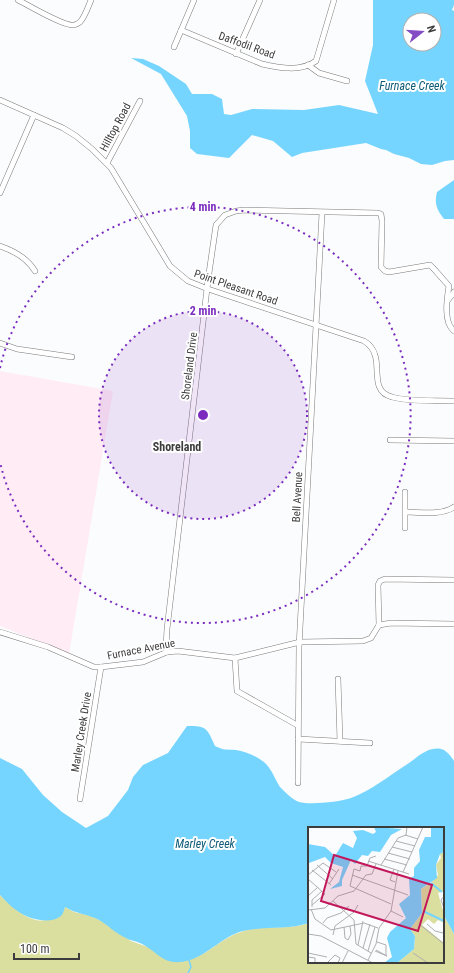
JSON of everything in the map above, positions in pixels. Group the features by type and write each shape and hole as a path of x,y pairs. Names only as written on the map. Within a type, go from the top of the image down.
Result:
{"street":[{"path":"18,0 69,25 79,23 91,0"},
{"path":"174,47 194,0"},
{"path":"236,54 260,0"},
{"path":"334,0 316,61 308,65 319,73 347,82"},
{"name":"Daffodil Road","path":"181,30 262,64 274,67 297,68 308,65"},
{"name":"Point Pleasant Road","path":"0,100 63,128 76,136 107,163 170,266 188,281 364,341 372,348 377,359 378,382 382,392 386,395 407,399 454,401"},
{"name":"Hilltop Road","path":"107,163 140,101"},
{"path":"0,193 34,115"},
{"name":"Shoreland Drive","path":"167,652 168,622 216,225 225,216 236,211 244,210 381,214 381,267 385,271 389,272 430,265 449,286 446,302"},
{"name":"Bell Avenue","path":"298,783 297,725 300,642 322,212"},
{"path":"0,246 21,255 31,264 35,271"},
{"path":"453,330 448,321 446,302 454,292"},
{"path":"453,330 454,324"},
{"path":"0,343 17,348 72,357"},
{"path":"390,440 454,441"},
{"path":"405,492 405,528"},
{"path":"406,512 437,512 454,507"},
{"path":"454,580 385,579 380,581 378,585 379,625 391,623 454,624"},
{"name":"Furnace Avenue","path":"0,632 48,647 94,667 101,667 143,662 167,652 178,651 235,658 300,642 363,641 371,638 379,625"},
{"path":"235,658 237,691 297,725"},
{"name":"Marley Creek Drive","path":"80,799 101,667"},
{"path":"338,679 340,742"},
{"path":"298,739 340,742 370,742"}],"shaded area":[{"path":"0,371 113,391 69,654 0,626"}],"green space":[{"path":"0,895 18,911 32,919 47,920 61,913 65,907 74,912 91,916 101,921 131,941 145,946 195,958 207,952 229,937 241,932 258,928 292,927 308,923 308,963 444,963 444,916 454,934 454,973 0,973"}],"water":[{"name":"Furnace Creek","path":"373,0 454,0 452,10 454,11 454,160 432,165 421,164 409,158 366,143 302,153 292,157 273,141 252,135 229,158 197,154 190,148 190,131 187,116 161,74 131,58 143,59 159,66 186,84 192,94 212,94 222,99 224,114 231,115 252,109 304,110 339,105 378,114 365,81 373,45"},
{"path":"454,180 454,219 444,219 437,207 437,192"},
{"name":"Marley Creek","path":"187,726 203,728 206,729 215,746 218,748 242,751 258,758 267,765 280,787 292,798 304,803 325,803 340,801 358,795 426,751 431,749 441,749 447,752 454,761 454,934 444,916 444,827 308,827 308,923 236,933 203,954 182,962 164,959 142,944 121,935 91,916 65,907 62,915 56,919 46,921 34,919 19,912 0,895 0,758 22,769 43,795 62,812 86,828 108,816 128,790 133,777 143,765 168,753"}],"waterway":[{"path":"188,973 191,967 189,960"}],"district":[{"name":"Shoreland","path":"177,447"}]}
